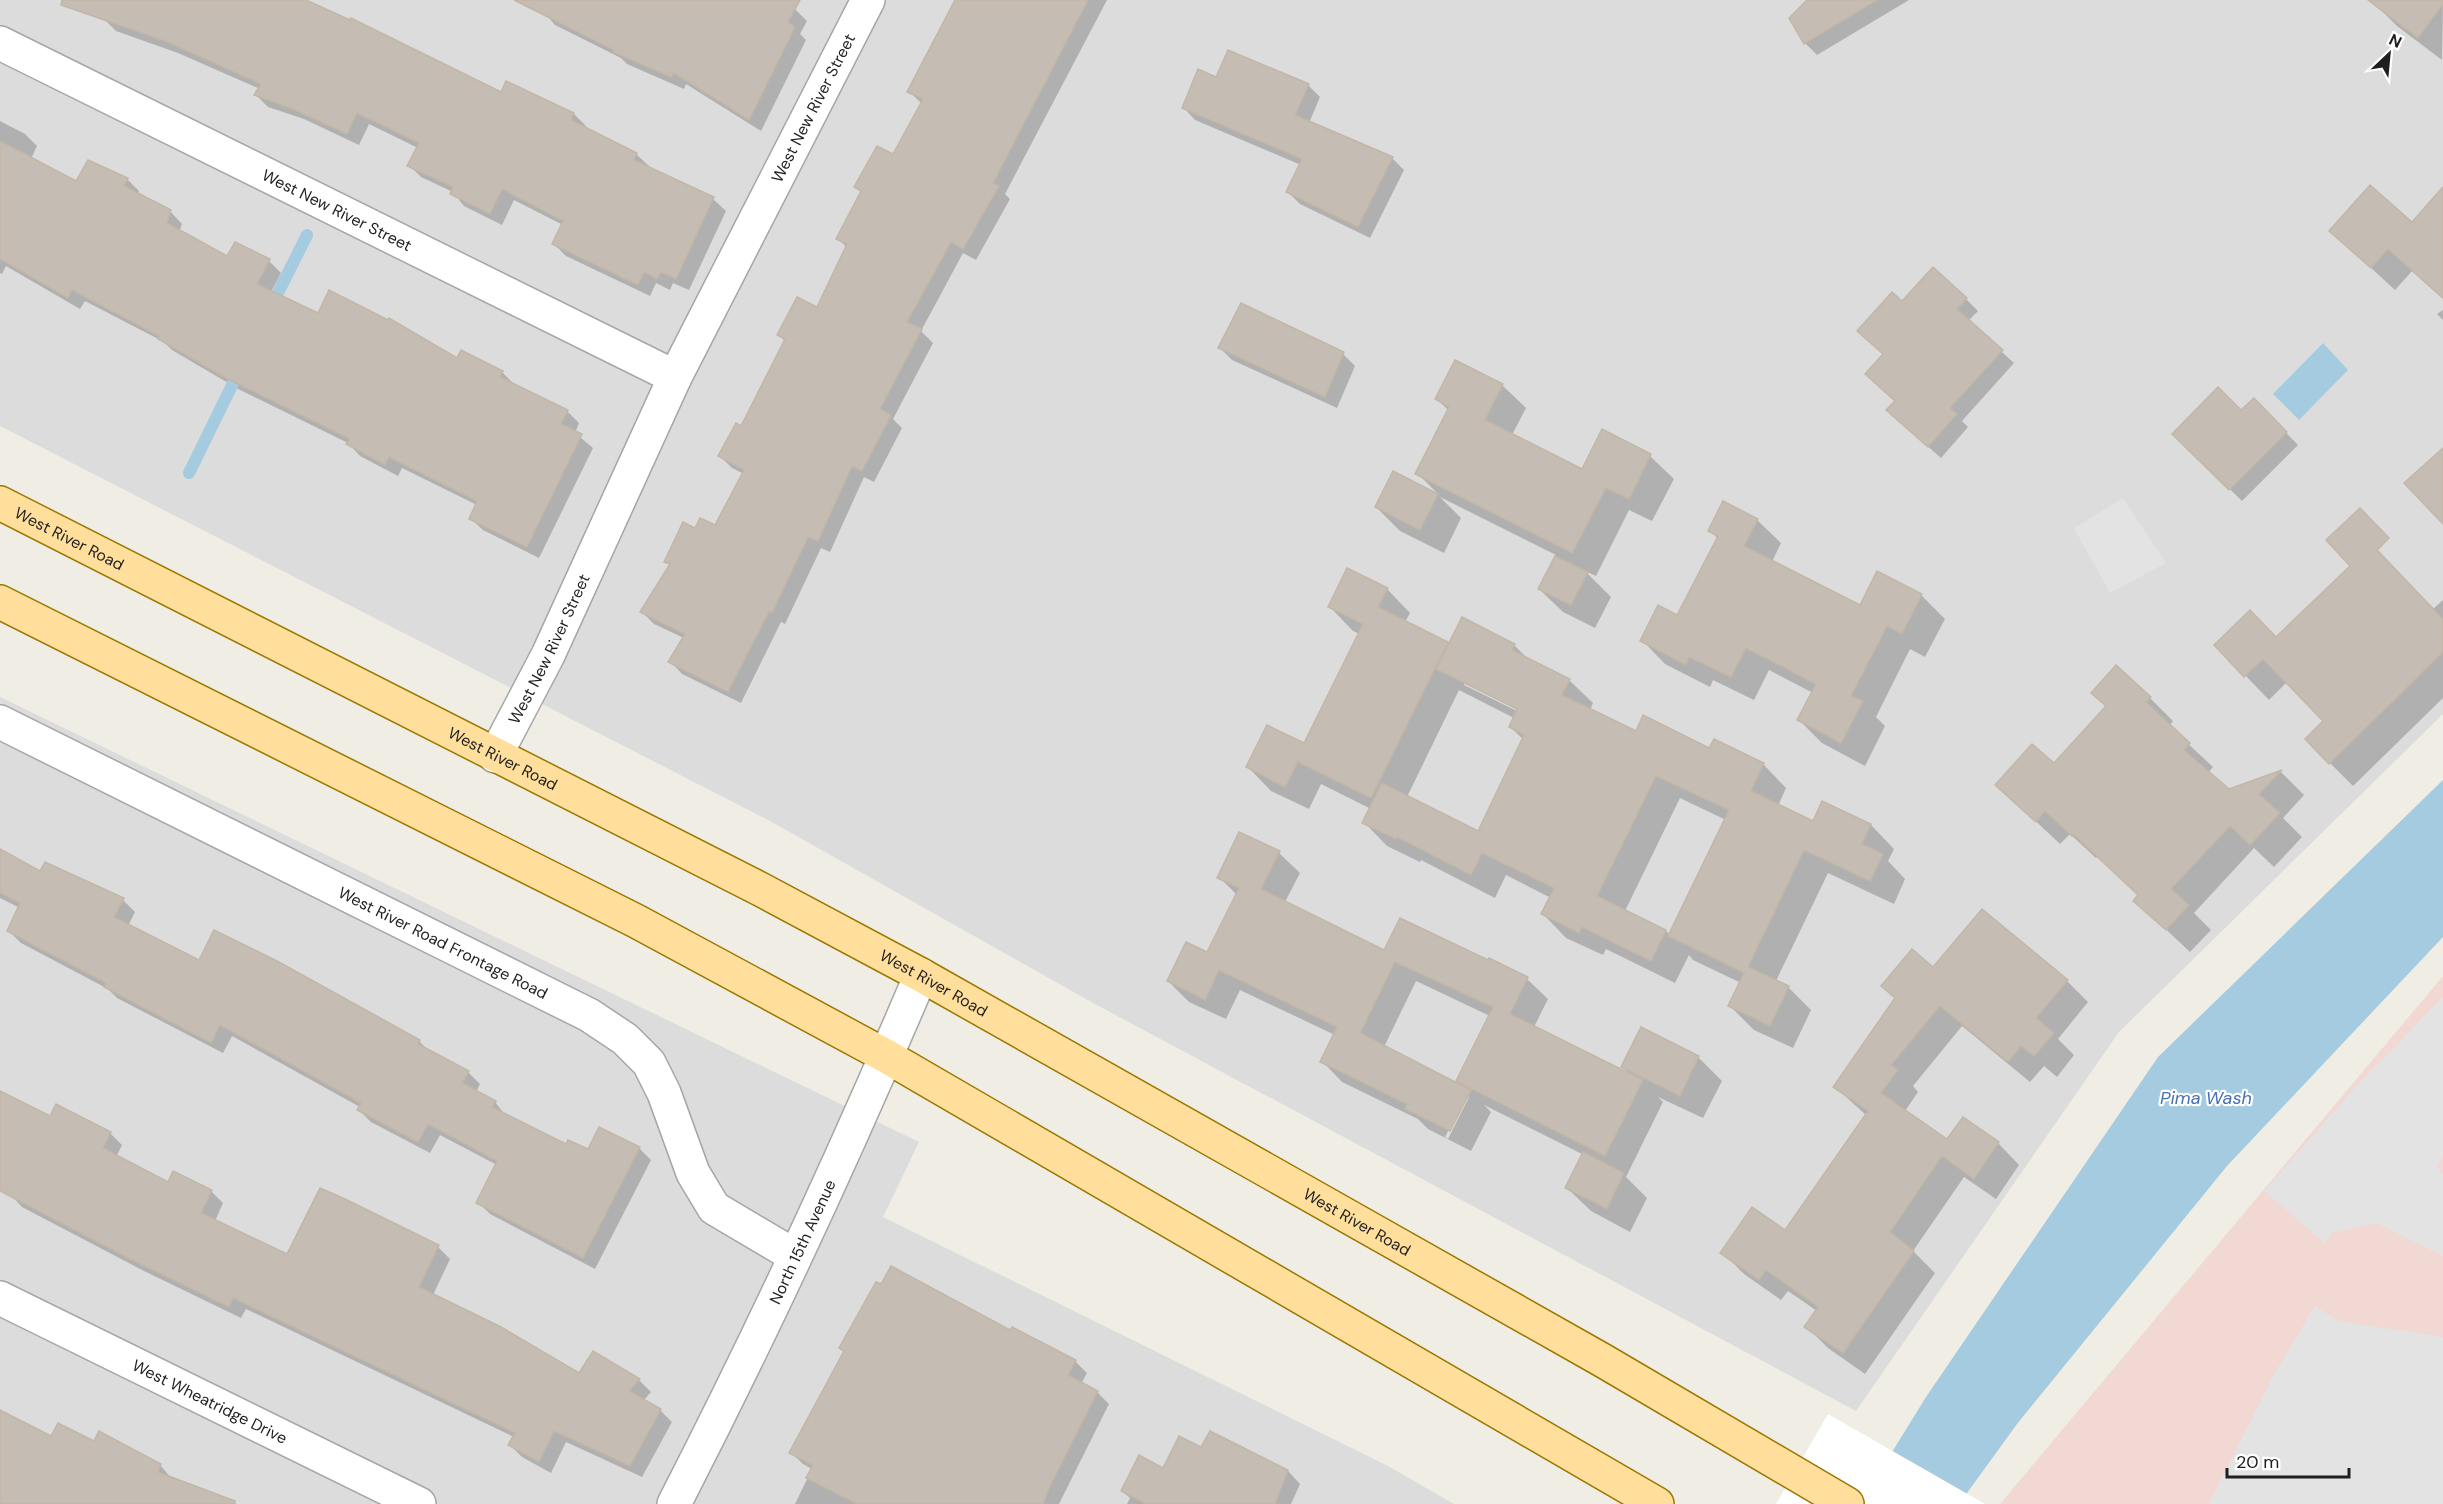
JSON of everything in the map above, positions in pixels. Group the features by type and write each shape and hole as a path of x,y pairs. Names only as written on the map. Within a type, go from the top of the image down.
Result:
{"main road":[{"name":"West River Road","path":"0,503 760,889 921,975 1591,1354 1847,1504"},
{"path":"0,602 625,915 886,1056 1657,1504"}],"street":[{"name":"West New River Street","path":"495,756 548,655 675,377 868,0"},
{"name":"West New River Street","path":"0,43 675,377"},
{"name":"West River Road Frontage Road","path":"0,722 590,1016 625,1040 649,1063 664,1093 693,1173 714,1208 795,1257"},
{"name":"North 15th Avenue","path":"674,1504 738,1379 795,1257 921,975"},
{"name":"West Wheatridge Drive","path":"0,1298 419,1504"}],"shaded area":[{"path":"0,0 2443,0 2443,714 2119,1032 1856,1411 1095,1004 770,821 0,426"},
{"path":"2123,498 2166,563 2110,593 2074,528"},
{"path":"0,697 919,1142 883,1217 1388,1466 1454,1504 0,1504"},
{"path":"2443,976 2443,1504 2000,1504"},
{"path":"2443,997 2443,1155 2437,1167 2443,1175 2443,1256 2376,1223 2333,1232 2325,1243 2264,1191 2361,1081"},
{"path":"2315,1306 2338,1321 2443,1337 2443,1504 2209,1504 2276,1371"}],"water":[{"path":"2323,343 2348,370 2299,420 2273,394"},
{"name":"Pima Wash","path":"2443,780 2443,937 2227,1166 2017,1424 1959,1504 1860,1504 1926,1397 2158,1057"}],"pier":[{"path":"1828,1414 1985,1504 1776,1504"}],"building":[{"path":"62,0 306,0 350,20 351,18 501,92 506,81 574,113 571,120 637,153 634,160 714,197 676,279 661,272 657,279 644,272 638,285 552,244 563,221 502,189 490,214 450,194 453,187 407,166 419,143 357,113 347,134 290,108 254,95 261,84 165,41 61,5"},
{"path":"514,0 800,0 788,22 795,27 749,120 674,73 671,77 613,52 614,50"},
{"path":"955,0 1088,0 993,183 999,186 963,249 951,242 907,322 922,329 880,409 891,415 862,471 852,466 818,541 808,537 772,613 769,611 728,692 668,662 685,634 640,612 670,564 664,562 683,522 695,528 700,518 715,525 744,470 718,456 736,423 741,426 785,339 777,335 797,297 817,307 847,244 836,239 861,191 854,187 877,146 893,154 923,99 907,92"},
{"path":"1807,0 1877,0 1804,44 1789,18"},
{"path":"2368,0 2443,0 2443,4 2418,38"},
{"path":"1228,50 1309,84 1295,115 1393,157 1358,227 1286,192 1302,159 1182,108 1198,69 1216,77"},
{"path":"0,141 76,181 88,160 128,178 124,186 171,210 167,223 227,256 235,242 270,259 257,284 318,313 329,290 388,320 389,318 457,358 461,350 503,371 500,377 568,410 561,424 582,434 527,547 469,519 477,501 389,457 385,465 346,444 350,439 226,378 158,339 159,336 72,290 68,298 0,259"},
{"path":"2370,185 2412,222 2443,187 2443,298 2388,249 2371,268 2329,231"},
{"path":"1933,267 1967,298 1957,309 2003,350 1950,408 1957,414 1928,447 1886,410 1895,401 1865,374 1883,354 1857,331 1892,292 1902,301"},
{"path":"1241,303 1344,352 1325,397 1218,348"},
{"path":"1455,360 1503,384 1485,420 1582,469 1602,429 1651,454 1629,499 1606,488 1572,553 1415,474 1449,407 1435,399"},
{"path":"2218,387 2241,410 2254,398 2287,432 2229,490 2172,434"},
{"path":"2443,448 2443,524 2404,483"},
{"path":"1393,471 1438,494 1420,530 1375,507"},
{"path":"1723,501 1758,519 1744,546 1860,605 1877,571 1922,594 1902,634 1887,626 1851,696 1863,701 1841,743 1797,720 1816,684 1746,648 1731,677 1689,657 1686,665 1640,641 1658,605 1677,615 1718,536 1708,531"},
{"path":"2360,508 2389,538 2377,550 2443,619 2443,652 2329,764 2305,739 2323,721 2263,659 2244,677 2214,645 2250,610 2276,637 2350,566 2326,540"},
{"path":"1555,556 1588,572 1571,605 1538,589"},
{"path":"1347,568 1388,588 1378,607 1448,642 1371,798 1298,762 1285,787 1246,767 1267,725 1304,743 1363,624 1328,607"},
{"path":"1462,617 1515,644 1512,650 1570,679 1562,695 1636,731 1643,715 1709,748 1714,739 1764,763 1751,791 1813,821 1822,801 1871,824 1862,844 1883,854 1870,881 1804,850 1748,967 1789,986 1770,1026 1728,1006 1744,973 1668,936 1729,810 1656,776 1597,896 1666,930 1651,961 1582,927 1579,933 1541,914 1554,888 1482,853 1471,875 1397,837 1396,839 1362,823 1382,783 1478,831 1524,735 1509,727 1517,709 1436,669"},
{"path":"2116,665 2151,697 2146,702 2190,743 2184,750 2229,789 2282,770 2259,794 2280,813 2250,845 2230,826 2171,889 2189,905 2166,930 2133,901 2138,895 2073,834 2072,836 2045,811 2036,822 1995,785 2032,744 2054,763 2106,706 2091,693"},
{"path":"1239,832 1280,851 1261,889 1384,950 1400,918 1528,977 1510,1014 1643,1080 1605,1156 1456,1081 1493,1007 1395,962 1360,1033 1471,1090 1450,1131 1405,1109 1407,1104 1320,1062 1337,1027 1219,970 1205,1000 1167,981 1186,942 1207,952 1239,888 1217,878"},
{"path":"0,849 40,871 45,862 124,898 114,917 199,960 214,930 277,961 420,1040 418,1044 469,1071 462,1083 496,1101 492,1107 566,1144 568,1140 588,1149 599,1127 640,1147 583,1258 476,1203 497,1161 428,1124 418,1142 357,1110 361,1103 220,1025 211,1043 104,987 106,983 7,931 20,903 0,893"},
{"path":"1982,909 2068,980 2036,1018 2054,1033 2034,1056 2021,1046 2008,1062 1940,1006 1891,1065 1898,1070 1881,1093 1947,1139 1963,1117 1999,1142 1974,1179 1942,1156 1890,1232 1914,1251 1843,1353 1804,1327 1818,1307 1766,1270 1759,1280 1720,1253 1752,1207 1785,1230 1868,1111 1833,1087 1895,998 1881,986 1912,949 1933,967"},
{"path":"1641,1027 1699,1056 1680,1096 1621,1067"},
{"path":"0,1091 50,1116 56,1104 111,1132 103,1148 168,1182 173,1171 212,1190 201,1213 287,1254 320,1188 345,1199 439,1245 419,1287 501,1327 579,1373 593,1351 640,1379 629,1391 661,1409 630,1466 554,1431 539,1462 508,1445 515,1433 233,1298 229,1307 130,1259 0,1191"},
{"path":"1583,1152 1624,1173 1607,1209 1565,1188"},
{"path":"891,1266 1010,1330 1012,1327 1076,1360 1068,1375 1098,1391 1043,1504 857,1504 806,1478 813,1465 789,1453 844,1351 839,1348 876,1282 881,1284"},
{"path":"0,1410 51,1436 58,1423 94,1441 99,1431 161,1464 158,1472 235,1501 235,1504 0,1504"},
{"path":"1210,1431 1288,1470 1275,1504 1146,1504 1121,1491 1139,1455 1163,1468 1179,1436 1201,1447"}],"waterway":[{"path":"270,309 307,235"},
{"path":"189,473 241,367"}]}
